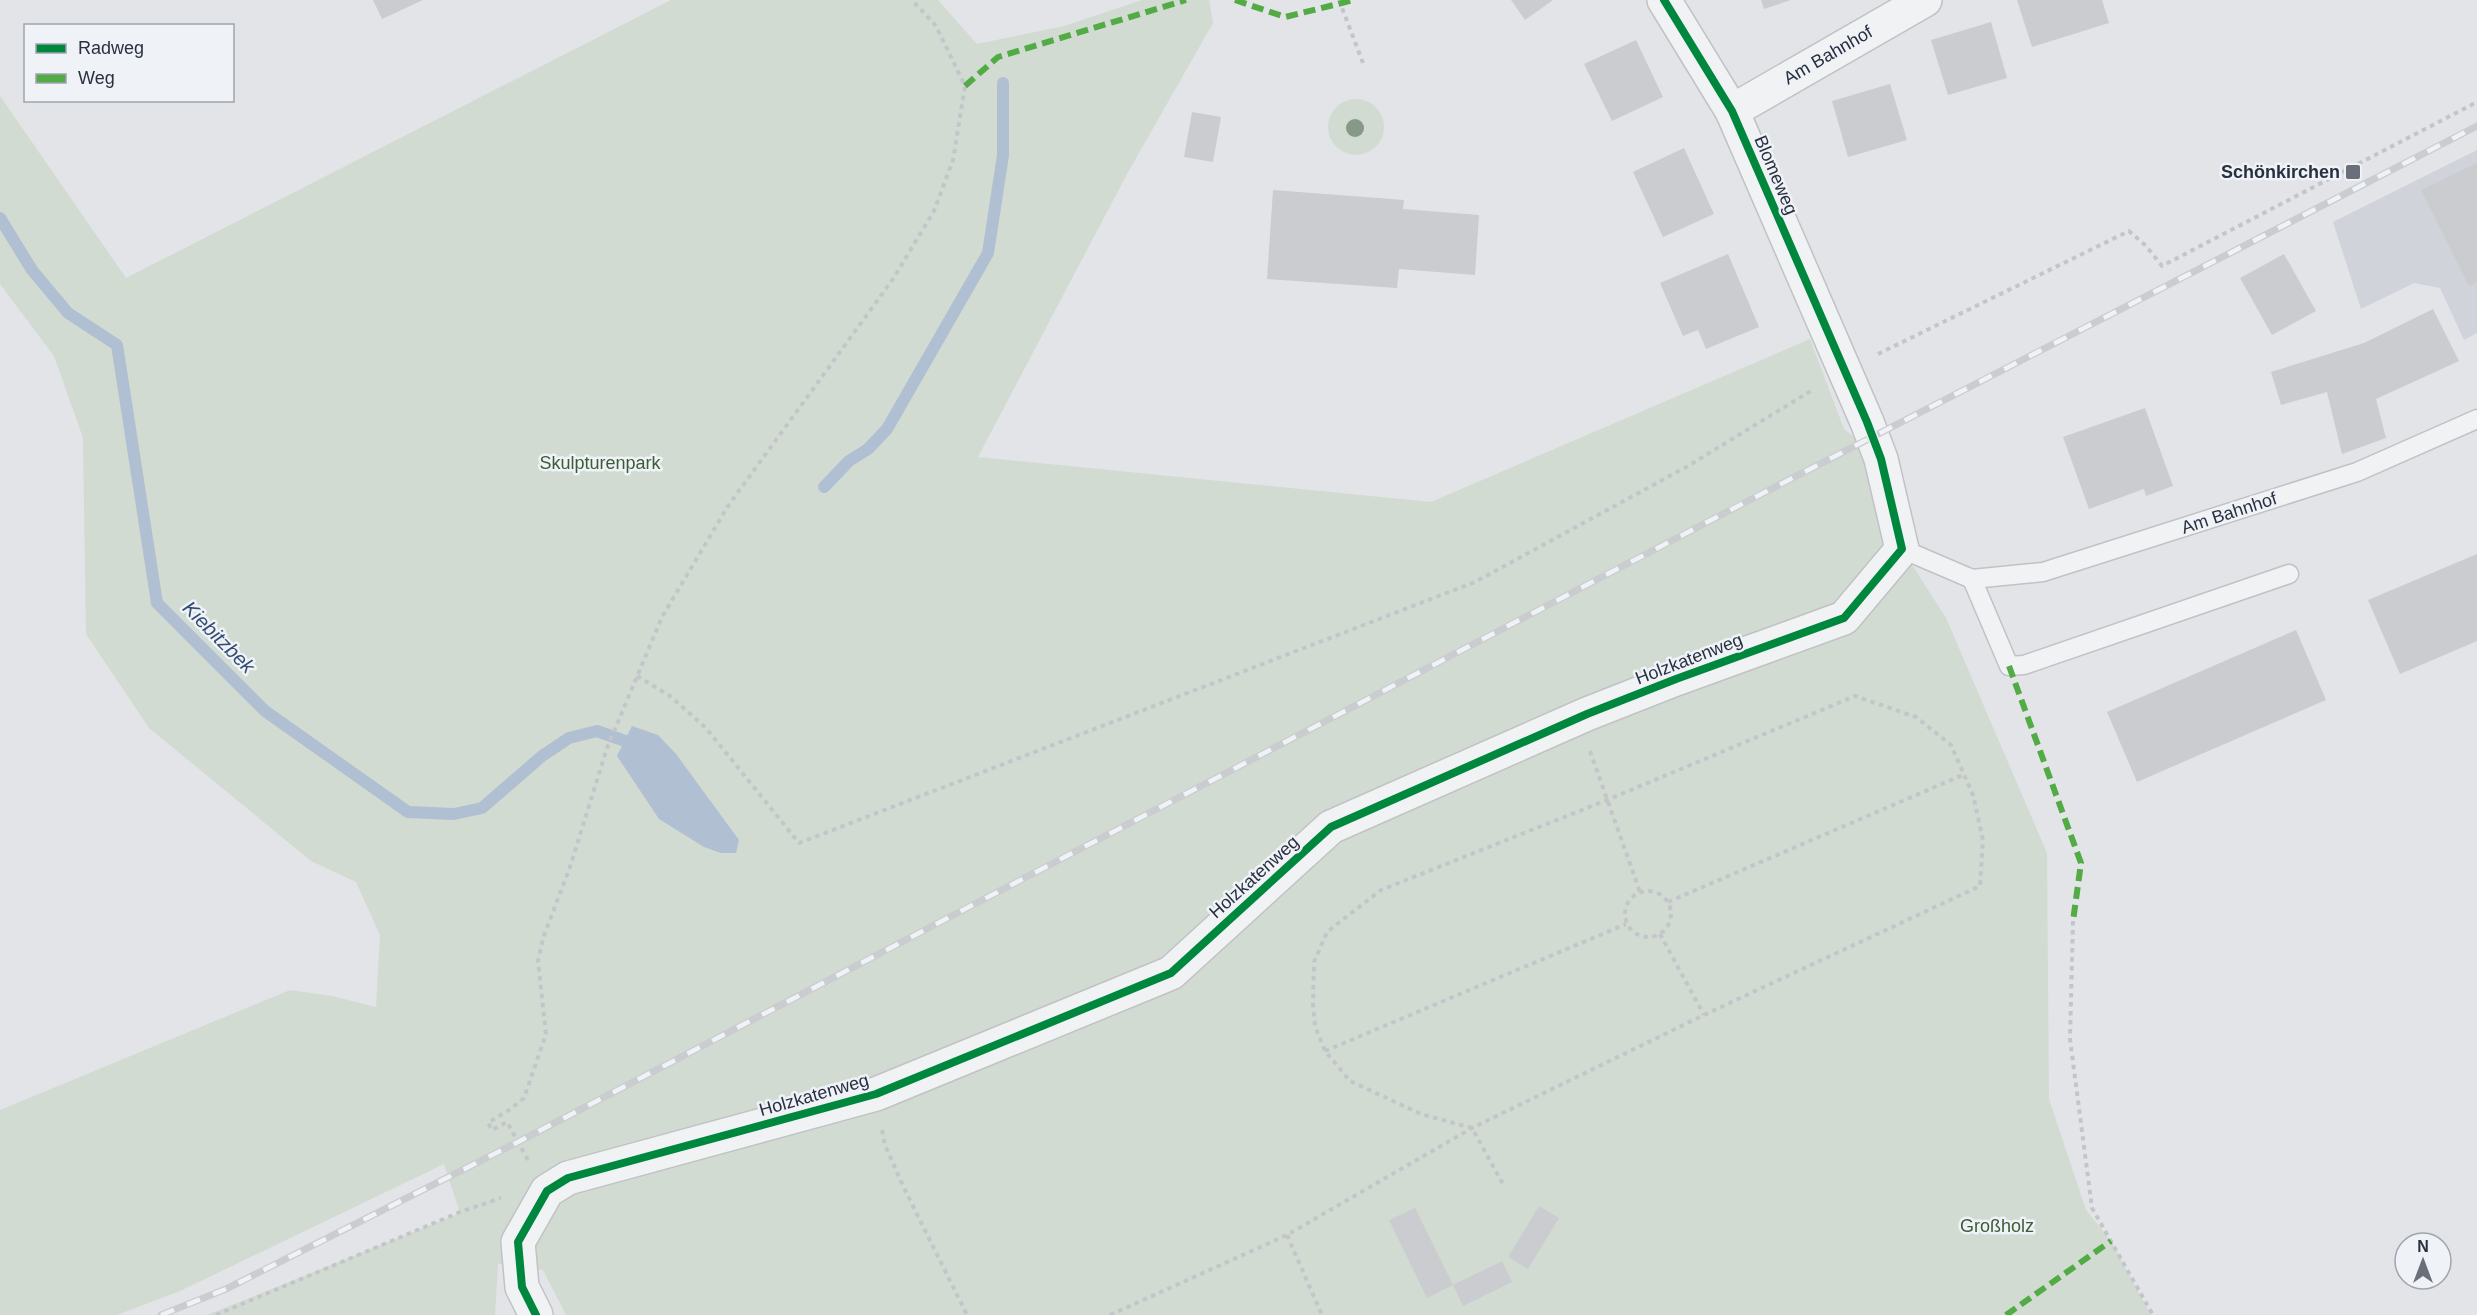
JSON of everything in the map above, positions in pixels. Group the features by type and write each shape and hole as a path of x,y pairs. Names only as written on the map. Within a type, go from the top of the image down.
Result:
{"street":[{"name":"Blomeweg","path":"1664,0 1732,111 1845,371"},
{"name":"Am Bahnhof","path":"1732,111 1925,0"},
{"path":"1845,371 1881,459 1902,549"},
{"name":"Holzkatenweg","path":"536,1315 522,1287 518,1242 547,1191 568,1178 876,1094 1171,973 1330,827 1587,714 1844,618 1902,549"}],"lane":[{"name":"Am Bahnhof","path":"1902,549 1972,579 2043,572 2357,472 2477,419"},
{"path":"1972,579 2009,666 2024,665 2289,574"}],"path":[{"path":"521,1164 528,1160 507,1122 492,1130 488,1123 524,1098 546,1034 538,961 543,938 570,867 607,748 622,709 662,617 728,506 893,279 934,211 952,160 965,86 936,26 912,0"},
{"path":"1339,0 1363,63"},
{"path":"637,676 670,696 706,728 799,843 1475,582 1688,466 1845,371 2129,231 2146,246 2162,266 2477,102"},
{"path":"1110,1315 1287,1235 1472,1128 1704,1015 1980,886 1983,840 1974,795 1951,745 1916,717 1854,696 1607,800 1381,890 1327,932 1314,962 1313,1005 1315,1026 1325,1051 1350,1081 1421,1114 1472,1128 1504,1186"},
{"path":"1587,714 1590,756 1640,892"},
{"path":"1668,902 1965,774"},
{"path":"1640,892 1656,892 1668,902 1671,920 1660,934 1641,937 1626,924 1626,905 1640,892"},
{"path":"2073,921 2070,1039 2092,1209 2153,1315"},
{"path":"1325,1051 1626,924"},
{"path":"1660,934 1704,1015"},
{"path":"876,1094 885,1145 967,1315"},
{"path":"216,1315 450,1217 504,1197 535,1212"},
{"path":"1287,1235 1322,1315"}],"shaded area":[{"path":"2477,150 2477,333 2464,340 2440,288 2414,283 2361,309 2333,222"}],"green space":[{"path":"671,0 938,0 977,44 1064,26 1142,0 1209,0 1213,23 1127,174 978,457 1431,502 1810,339 1844,429 1881,459 1902,549 1946,618 2047,853 2049,1099 2086,1210 2111,1241 2151,1315 566,1315 543,1270 498,1264 495,1315 207,1315 460,1213 444,1164 180,1291 117,1315 0,1315 0,1110 290,990 332,996 376,1007 380,935 356,882 311,861 149,728 86,634 83,438 54,356 0,284 0,96 126,278"},
{"path":"1356,99 1367,101 1376,107 1382,116 1384,127 1382,138 1376,147 1367,153 1356,155 1345,153 1336,147 1330,138 1328,127 1330,116 1336,107 1345,101"}],"water":[{"path":"632,726 658,735 676,754 739,840 736,853 721,853 704,847 659,819 617,756"}],"building":[{"path":"373,0 423,0 382,19"},
{"path":"1511,0 1553,0 1525,20"},
{"path":"1761,0 1791,0 1764,9"},
{"path":"2017,0 2102,0 2109,23 2032,47"},
{"path":"1991,22 2007,78 1948,95 1931,40"},
{"path":"1636,40 1663,97 1612,121 1584,64"},
{"path":"1890,84 1907,140 1848,157 1832,101"},
{"path":"1192,112 1221,117 1213,162 1184,157"},
{"path":"1684,148 1714,214 1663,237 1633,172"},
{"path":"2477,163 2477,282 2469,286 2421,190"},
{"path":"1273,190 1404,200 1403,209 1479,215 1475,275 1399,269 1397,288 1267,279"},
{"path":"1728,254 1759,327 1706,349 1698,330 1683,336 1660,283"},
{"path":"2284,254 2316,311 2272,335 2240,278"},
{"path":"2433,309 2459,361 2376,399 2386,438 2342,454 2327,392 2281,405 2271,372 2364,343"},
{"path":"2145,408 2173,486 2146,496 2144,489 2089,509 2063,437"},
{"path":"2477,554 2477,641 2400,674 2368,600"},
{"path":"2296,630 2326,700 2137,782 2107,712"},
{"path":"1539,1206 1559,1218 1528,1269 1508,1257"},
{"path":"1415,1208 1453,1285 1427,1298 1389,1220"},
{"path":"1502,1261 1512,1282 1463,1306 1453,1285"}],"waterway":[{"path":"824,487 849,461 868,449 887,429 988,253 1003,155 1003,83"},
{"name":"Kiebitzbek","path":"0,218 32,270 68,313 117,345 157,603 265,711 408,812 454,814 482,808 542,756 569,738 597,731 625,741"}],"railway":[{"path":"161,1315 226,1289 518,1142 1742,504 2477,126"}],"marked path":[{"path":"965,86 998,57 1186,0"},
{"path":"1235,0 1285,17 1354,0"},
{"path":"2009,666 2081,863 2073,921"},
{"path":"2006,1315 2111,1241"}],"cycle path":[{"path":"536,1315 522,1287 518,1242 547,1191 568,1178 876,1094 1171,973 1331,827 1587,714 1844,618 1902,549 1881,459 1732,111 1664,0"}],"place":[{"name":"Schönkirchen","path":"2353,172"}],"park label":[{"name":"Skulpturenpark","path":"600,463"},
{"name":"Großholz","path":"1997,1226"}]}
